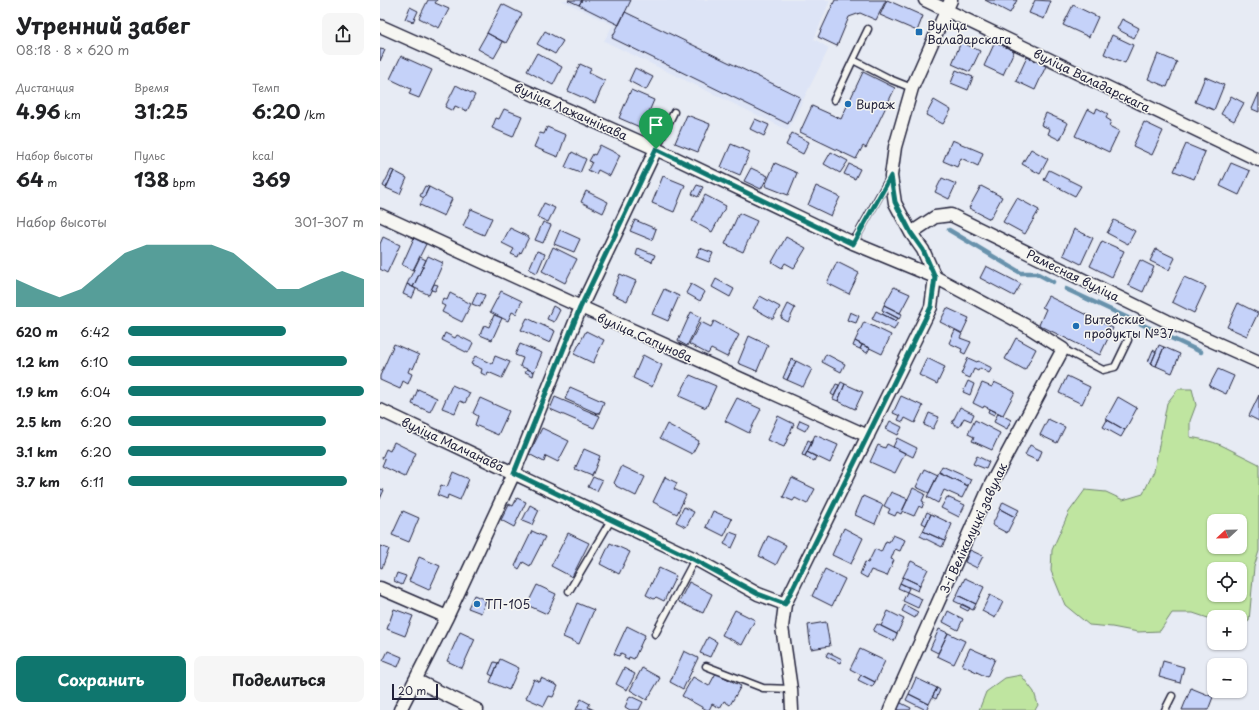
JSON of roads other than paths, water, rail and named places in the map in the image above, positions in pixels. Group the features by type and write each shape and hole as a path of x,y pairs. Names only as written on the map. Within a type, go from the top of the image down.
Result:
{"street":[{"name":"вуліца Валадарскага","path":"925,0 949,5 1259,160"},
{"path":"792,710 791,689 782,627 785,604 931,307 935,277 923,250 911,233 895,202 891,176 895,147 912,88 949,5"},
{"name":"вуліца Лажачнікава","path":"380,26 656,149 853,244 935,277 1025,325 1063,349"},
{"path":"400,710 447,617 514,473 580,308 656,149"},
{"name":"вуліца Сапунова","path":"380,215 580,308 868,436"},
{"name":"Рамесная вуліца","path":"911,233 935,217 951,215 1167,321 1259,362"},
{"name":"3-і Велікалуцкі завулак","path":"890,710 991,484 1063,349"},
{"name":"вуліца Малчанава","path":"380,410 695,560 758,594 785,604"},
{"path":"380,588 447,617"},
{"path":"414,680 477,710"}],"lane":[{"path":"834,100 868,29"},
{"path":"853,60 892,80 912,88"},
{"path":"656,149 674,112"},
{"path":"853,244 891,176"},
{"path":"1063,349 1102,370 1115,367 1128,340"},
{"path":"569,591 611,520"},
{"path":"655,634 695,560"},
{"path":"706,666 763,688 791,689"},
{"path":"1165,710 1172,696"}],"waterway":[{"path":"949,230 1021,273 1036,273 1053,282"},
{"path":"1066,289 1201,352"}],"place":[{"name":"Вуліца Валадарскага","path":"919,32"},
{"name":"Вираж","path":"848,104"},
{"name":"Витебские продукты №37","path":"1076,326"},
{"name":"ТП-105","path":"477,604"}]}
